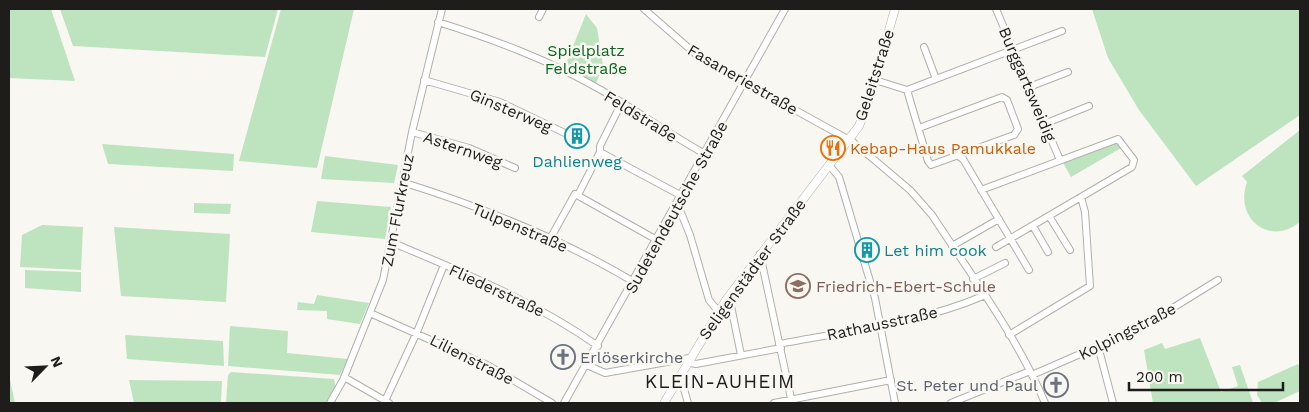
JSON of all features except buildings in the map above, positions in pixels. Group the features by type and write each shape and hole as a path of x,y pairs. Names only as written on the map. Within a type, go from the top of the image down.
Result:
{"main road":[{"name":"Geleitstraße","path":"848,140 863,118 895,9"},
{"name":"Seligenstädter Straße","path":"664,403 718,311 848,140"}],"street":[{"name":"Zum Flurkreuz","path":"330,403 344,377 383,280 412,132 442,9"},
{"path":"539,17 543,9"},
{"name":"Fasaneriestraße","path":"644,9 692,52 848,140 918,198 952,246 1009,335 1031,373 1045,403"},
{"name":"Sudetendeutsche Straße","path":"564,403 658,240 786,9"},
{"name":"Burggartsweidig","path":"996,9 1060,160"},
{"name":"Feldstraße","path":"438,22 524,52 577,77 705,154"},
{"path":"875,80 907,90 1062,32"},
{"path":"924,47 936,79"},
{"path":"1029,87 1068,72"},
{"name":"Ginsterweg","path":"424,80 500,102 569,135"},
{"path":"907,90 919,128 931,165 1018,132 1006,98 1002,97 919,128"},
{"path":"550,239 573,196 578,195 600,152 600,146 621,104"},
{"path":"1044,124 1089,106"},
{"name":"Asternweg","path":"412,132 469,148 515,168"},
{"path":"981,190 1118,139 1133,158 1132,167 996,247"},
{"path":"600,152 682,196"},
{"path":"958,156 963,159 1029,270"},
{"path":"829,165 839,177 874,292 896,403"},
{"name":"Tulpenstraße","path":"402,182 466,204 550,239 634,282"},
{"path":"578,195 658,240"},
{"path":"1009,335 1090,286 1085,212 1081,197"},
{"path":"677,203 690,235 709,300 718,311"},
{"path":"1049,216 1070,250"},
{"path":"952,246 999,219"},
{"path":"1032,226 1048,252"},
{"name":"Fliederstraße","path":"391,242 518,297 567,325 598,346"},
{"path":"760,254 791,402"},
{"path":"973,279 1005,263"},
{"name":"Lilienstraße","path":"387,402 444,265"},
{"name":"Kolpingstraße","path":"952,403 961,402 1098,346 1155,320 1218,280"},
{"name":"Rathausstraße","path":"587,365 606,373 688,360 693,364 881,325 954,307 983,296"},
{"path":"726,300 731,306 741,355"},
{"name":"Lilienstraße","path":"370,313 417,332 489,366 552,403"},
{"path":"1098,346 1112,403"},
{"path":"680,375 688,403"},
{"path":"344,377 387,402"},
{"path":"774,403 791,402 890,377"}],"green space":[{"path":"9,9 51,9 75,81 9,78"},
{"path":"60,9 278,9 265,57 73,46"},
{"path":"281,9 354,9 317,168 239,161"},
{"path":"1092,9 1300,9 1300,115 1196,186 1139,110 1108,58"},
{"name":"Spielplatz Feldstraße","path":"586,14 597,28 603,65 596,84 565,66"},
{"path":"1300,130 1300,222 1288,229 1266,230 1257,225 1245,207 1244,195 1247,182 1242,176"},
{"path":"1117,140 1121,148 1071,177 1062,161"},
{"path":"102,144 234,154 233,171 108,164"},
{"path":"325,156 398,165 394,183 321,179"},
{"path":"317,201 391,207 385,239 311,232"},
{"path":"194,203 231,204 230,214 194,213"},
{"path":"42,225 83,227 81,270 20,267 22,235"},
{"path":"114,227 230,234 226,302 121,296"},
{"path":"25,270 81,272 81,292 25,288"},
{"path":"317,295 369,303 360,324 327,319 327,311 297,310 298,302 314,304"},
{"path":"230,326 288,331 287,353 348,359 340,375 228,366"},
{"path":"125,335 223,341 224,366 127,359"},
{"path":"1200,338 1221,392 1238,386 1232,367 1240,365 1253,403 1153,403 1144,350 1162,343 1165,349"},
{"path":"1298,364 1300,367 1300,391 1274,403 1262,403 1257,395 1258,382"},
{"path":"231,372 334,379 336,389 327,403 226,403 228,375"},
{"path":"9,375 15,403 9,403"},
{"path":"129,380 222,381 221,403 134,403"}],"place":[{"name":"Dahlienweg","path":"577,136"},
{"name":"Kebap-Haus Pamukkale","path":"833,148"},
{"name":"Let him cook","path":"867,250"},
{"name":"Friedrich-Ebert-Schule","path":"798,286"},
{"name":"Erlöserkirche","path":"563,357"},
{"name":"St. Peter und Paul","path":"1056,385"}],"district":[{"name":"KLEIN-AUHEIM","path":"720,381"}]}
